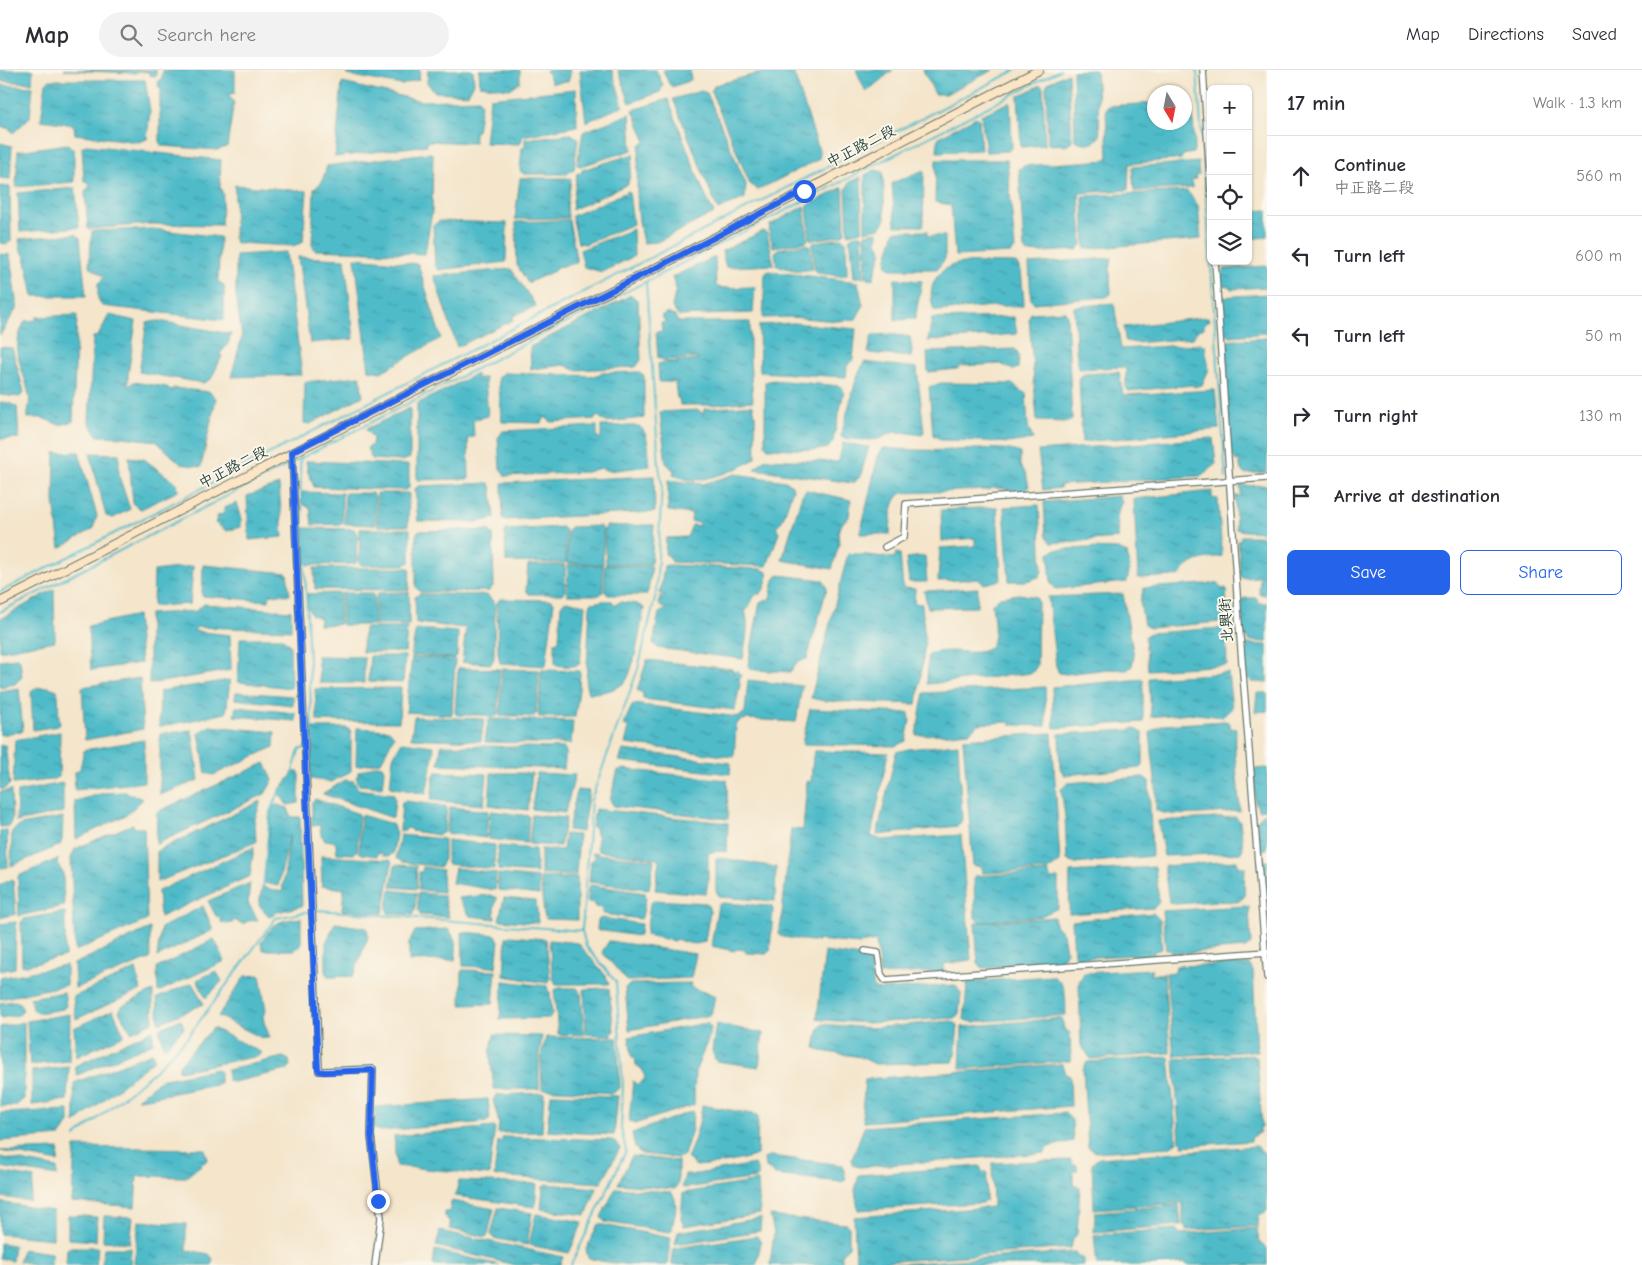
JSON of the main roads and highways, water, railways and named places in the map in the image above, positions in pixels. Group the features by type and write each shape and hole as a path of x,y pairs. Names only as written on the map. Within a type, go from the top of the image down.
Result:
{"main road":[{"name":"中正路二段","path":"0,602 648,272 1039,70"}],"water":[{"path":"0,70 33,70 32,83 0,81"},
{"path":"64,70 156,70 156,77 150,75 149,72 141,71 134,73"},
{"path":"163,70 235,70 235,93 228,95 234,102 227,147 217,150 162,146 160,144 160,94 162,90 159,88 158,81 162,78"},
{"path":"346,70 420,70 419,79 402,85 347,75"},
{"path":"428,70 473,70 474,83 468,94 435,92 427,83"},
{"path":"479,70 520,70 520,82 510,89 480,85"},
{"path":"546,70 570,70 570,76 568,81 552,83"},
{"path":"580,70 612,70 623,106 586,122"},
{"path":"618,70 656,70 663,85 660,92 630,103"},
{"path":"663,70 690,70 691,80 672,87"},
{"path":"771,70 790,70 794,74 820,153 819,159 758,190 750,184 711,91 715,85"},
{"path":"856,70 893,70 866,92"},
{"path":"923,70 993,70 946,94 935,94"},
{"path":"1096,70 1100,136 1093,143 1083,143 1075,140 1073,71"},
{"path":"1068,73 1072,140 1065,146 1048,144 1046,87 1048,83"},
{"path":"50,80 145,80 150,111 147,139 138,142 75,134 74,125 41,120 46,83"},
{"path":"342,83 422,101 479,99 481,104 477,131 474,132 474,143 427,141 427,145 335,157"},
{"path":"0,85 33,87 30,117 13,133 10,129 0,126"},
{"path":"1041,85 1043,88 1045,145 1021,147 1018,96"},
{"path":"576,89 577,126 523,136 520,144 485,143 490,98"},
{"path":"701,91 707,93 746,184 745,198 718,210 673,99"},
{"path":"668,99 704,193 714,213 657,242 643,243 637,206 637,182 640,145 646,142 633,110"},
{"path":"1010,102 1012,148 1008,151 986,152 981,115"},
{"path":"1147,103 1147,130 1192,130 1192,105 1195,146 1193,153 1183,155 1181,159 1129,164 1128,190 1079,193 1082,245 1077,250 1027,253 1024,249 1019,169 1024,166 1108,160 1106,108 1109,106"},
{"path":"630,114 632,150 581,166 577,165 583,132"},
{"path":"976,117 979,119 981,150 937,152 939,137"},
{"path":"571,134 578,138 574,169 567,174 524,174 520,171 522,148 525,147 525,139"},
{"path":"0,143 12,146 10,179 0,178"},
{"path":"68,144 74,150 74,182 16,187 18,151"},
{"path":"86,145 221,160 220,187 223,194 221,225 152,224 88,229 85,192 91,184 84,181 82,147"},
{"path":"433,154 432,212 425,254 315,250 312,245 314,189 322,182 327,166"},
{"path":"634,154 628,184 572,210 577,173 581,174 582,170"},
{"path":"936,160 1007,160 1015,249 1011,253 955,256 951,205 935,202"},
{"path":"1199,162 1199,175 1195,176 1196,179 1192,180 1192,188 1134,191 1132,167"},
{"path":"875,170 883,172 885,221 880,228 865,231 865,175"},
{"path":"924,170 923,226 895,226 892,183"},
{"path":"861,177 862,231 848,234 846,190 850,182"},
{"path":"520,178 568,178 571,180 567,206 568,218 515,219"},
{"path":"235,185 307,191 303,242 293,246 236,243 234,239"},
{"path":"0,186 10,187 11,241 7,244 0,243"},
{"path":"843,187 845,232 842,235 810,239 807,206"},
{"path":"75,188 79,227 20,232 18,193"},
{"path":"629,191 633,224 585,244 578,243 572,216"},
{"path":"1187,191 1198,205 1201,239 1085,249 1083,196"},
{"path":"804,206 808,239 806,242 773,247 769,231 770,225"},
{"path":"1267,210 1267,237 1252,239 1252,211"},
{"path":"569,220 577,263 557,267 556,270 528,283 517,265 516,222"},
{"path":"440,221 507,223 506,262 438,270 435,264 433,225"},
{"path":"153,229 220,237 218,281 224,286 224,320 102,306 98,299 98,283 104,277 89,266 92,231"},
{"path":"633,229 634,256 602,272 584,267 580,250"},
{"path":"763,231 767,233 774,265 726,267 722,251"},
{"path":"895,231 928,231 927,236 945,236 945,259 937,269 890,269 886,261"},
{"path":"878,232 877,242 882,251 873,279 869,280 866,277 865,234"},
{"path":"76,234 80,238 86,296 33,296 25,256 21,251 19,239"},
{"path":"862,234 864,277 854,277 849,239"},
{"path":"841,238 846,242 847,274 840,276 818,273 815,270 812,245 815,242"},
{"path":"807,244 810,246 813,269 799,271 777,266 775,253 778,249"},
{"path":"286,252 302,375 231,377 242,337 236,296 236,255"},
{"path":"0,254 10,255 17,308 0,335"},
{"path":"298,257 345,259 354,339 310,343"},
{"path":"715,257 716,286 720,288 755,287 753,313 678,316 672,307 676,289 672,277"},
{"path":"355,258 418,264 441,338 381,372 369,370"},
{"path":"1112,258 1110,270 1111,294 1106,297 1034,303 1031,299 1029,264"},
{"path":"965,263 1016,263 1021,270 1024,302 1022,306 934,310 931,296 933,283 946,268"},
{"path":"1267,266 1267,287 1231,289 1229,286 1219,287 1219,276 1225,269"},
{"path":"511,269 536,306 513,316 513,320 457,347 434,276"},
{"path":"768,271 858,282 863,306 856,319 838,321 790,317 763,318 765,274"},
{"path":"895,279 922,281 915,319 895,320"},
{"path":"1267,294 1267,333 1230,336 1223,331 1221,297"},
{"path":"631,295 638,301 641,360 636,367 575,370 565,365 531,369 530,347"},
{"path":"1114,303 1121,349 1201,344 1205,346 1209,369 1202,385 1128,391 1126,390 1126,370 1123,367 1079,369 1077,363 1074,307"},
{"path":"1065,311 1067,315 1072,420 1068,422 1037,421 1029,318 1031,313"},
{"path":"666,313 675,316 678,322 750,322 753,401 711,405 680,405 675,382 659,382 658,364 698,360 698,358 663,360 658,358 656,332 662,331 661,323 666,322 661,316"},
{"path":"77,315 73,421 59,424 43,418 28,418 29,398 18,350 20,332 25,321 37,320 36,317"},
{"path":"109,315 136,321 128,387 133,382 167,387 171,390 173,388 210,392 216,398 201,467 181,464 156,441 98,436 89,422 93,337 98,336"},
{"path":"1014,317 1017,334 928,341 932,319"},
{"path":"1208,317 1209,320 1204,324 1204,328 1197,331 1193,338 1136,343 1126,341 1125,339 1124,327"},
{"path":"159,321 231,334 228,344 219,355 222,356 211,379 203,383 139,372 147,322"},
{"path":"794,323 856,329 853,360 847,366 846,377 760,372 759,325"},
{"path":"890,334 910,337 911,357 868,353 872,335"},
{"path":"1267,338 1267,472 1244,474 1239,461 1236,461 1231,456 1223,341"},
{"path":"0,347 12,348 24,392 20,397 0,395"},
{"path":"1015,349 1019,356 1018,368 1013,370 1001,364 961,366 957,369 928,372 927,352"},
{"path":"864,362 917,368 924,432 922,435 897,432 875,440 842,438 841,435 856,380"},
{"path":"638,372 644,376 644,418 606,422 598,416 595,419 551,422 545,417 542,423 502,422 498,377 503,373 598,376 602,373"},
{"path":"1119,372 1123,395 1215,390 1219,429 1082,442 1079,377 1085,374"},
{"path":"476,374 477,378 485,378 488,416 473,420 474,437 468,438 469,479 417,480 417,404"},
{"path":"360,376 363,396 310,424 304,423 305,382"},
{"path":"773,380 840,386 844,391 833,441 828,448 816,450 768,448 765,444 765,382"},
{"path":"941,383 1012,384 1026,394 1028,426 1033,439 1009,443 941,440 933,435 929,387"},
{"path":"0,402 9,403 17,407 19,438 0,439"},
{"path":"753,405 756,458 734,470 699,480 690,480 673,475 674,471 666,463 660,412 699,410 704,413 704,409"},
{"path":"410,408 410,458 402,461 372,459 367,448 372,445 373,438 366,429"},
{"path":"597,426 597,438 601,438 601,426 639,426 643,429 648,444 650,466 608,471 600,468 587,472 505,476 500,468 498,438 503,431"},
{"path":"1213,438 1216,464 1200,476 1061,485 1060,488 1043,490 1038,451"},
{"path":"843,443 869,447 860,477 853,483 754,469 765,459 836,462 839,461"},
{"path":"884,448 910,450 1005,449 1013,451 1020,453 1020,466 1026,473 1029,487 1027,487 1026,491 993,488 988,490 902,493 893,506 890,534 860,534 879,452"},
{"path":"79,452 97,516 93,529 60,548 54,501 55,453"},
{"path":"90,453 119,454 119,476 130,509 113,518 106,516"},
{"path":"129,457 144,459 177,484 178,491 141,509 133,504"},
{"path":"306,461 409,465 409,488 405,490 314,487"},
{"path":"736,474 785,481 792,485 793,489 782,521 776,527 779,533 767,566 672,562 669,556 665,554 666,538 687,537 692,525 699,526 699,523 691,521 692,514 668,511 668,480 703,484"},
{"path":"654,476 655,512 503,520 502,483"},
{"path":"489,483 495,518 477,522 418,521 415,489 418,486"},
{"path":"279,485 283,537 249,540 247,496"},
{"path":"1267,485 1267,532 1236,529 1235,496 1241,496 1240,486"},
{"path":"806,490 851,500 849,517 838,531 839,544 832,569 782,560 802,495"},
{"path":"1212,491 1212,498 1218,499 1222,556 1203,559 1193,563 1183,570 1179,576 1138,578 1134,499"},
{"path":"302,492 342,493 342,524 312,525 310,508 301,503"},
{"path":"345,493 372,493 375,496 375,525 344,524"},
{"path":"377,493 409,493 408,526 378,526"},
{"path":"1119,496 1122,502 1118,515 1118,538 1051,543 1046,535 1044,502"},
{"path":"237,503 241,516 241,527 227,531 215,523 218,515 224,514 224,508"},
{"path":"1039,505 1042,571 1039,577 1026,581 1009,581 1004,507"},
{"path":"997,507 1001,580 984,584 978,579 938,581 940,548 975,546 975,538 942,541 941,510"},
{"path":"654,525 651,564 606,564 604,531 606,526"},
{"path":"600,526 603,529 603,564 567,563 568,529 570,527"},
{"path":"562,527 566,531 566,562 506,562 506,530"},
{"path":"304,528 354,529 357,535 356,563 308,565 305,562"},
{"path":"360,529 410,529 410,562 403,565 362,565 359,563"},
{"path":"418,531 489,531 493,534 494,585 489,591 420,592 416,587 416,536"},
{"path":"1241,536 1267,536 1267,595 1259,594 1260,577 1242,578 1240,575 1238,540 1241,539"},
{"path":"1118,549 1127,553 1130,567 1127,582 1056,589 1051,584 1049,554 1054,550"},
{"path":"848,553 894,558 896,553 900,554 903,588 915,589 914,603 922,604 925,643 917,704 825,701 811,698"},
{"path":"925,556 927,582 909,582 906,558"},
{"path":"203,565 287,573 290,595 270,594 269,601 202,596"},
{"path":"528,565 565,565 565,591 562,594 529,594 526,591"},
{"path":"568,565 603,565 603,592 600,595 567,595"},
{"path":"605,565 652,566 646,595 608,595 605,592"},
{"path":"193,566 190,604 153,606 154,571"},
{"path":"664,566 762,569 767,572 767,580 763,591 754,597 745,611 747,629 743,659 658,648 653,643 659,613 666,608 661,607 659,604 660,596 666,597 660,593"},
{"path":"314,568 410,568 409,590 315,589"},
{"path":"778,575 823,580 827,588 807,659 798,661 790,672 750,669 748,665 760,602 770,599 774,580"},
{"path":"1219,583 1221,589 1226,588 1227,619 1221,622 1150,628 1144,625 1140,601 1144,588"},
{"path":"978,588 977,607 928,608 924,591"},
{"path":"54,589 55,641 0,651 0,619"},
{"path":"409,592 409,625 376,625 376,598 378,593"},
{"path":"340,593 340,624 319,625 320,618 312,615 308,608 307,594"},
{"path":"342,593 372,593 374,597 374,625 342,625"},
{"path":"419,594 487,595 495,603 494,658 491,664 462,662 466,628 416,623 415,597"},
{"path":"1019,594 1036,597 1038,601 1037,666 1032,673 927,684 928,656 931,653 943,651 975,652 987,649 991,646 994,636 992,604 1000,597"},
{"path":"1123,594 1134,657 1132,666 1127,670 1108,669 1066,674 1059,673 1056,666 1048,597"},
{"path":"1244,598 1257,598 1258,603 1267,603 1267,642 1249,641 1249,638 1243,638 1241,601"},
{"path":"500,599 551,600 554,602 546,666 500,663 497,603"},
{"path":"566,601 585,605 580,664 560,666 555,664 555,642 559,640 561,605"},
{"path":"612,601 615,605 620,602 637,604 644,608 643,615 634,659 625,682 603,692 588,693 586,686 590,607 591,603"},
{"path":"204,604 291,611 291,630 196,627 194,631 230,635 231,670 149,684 149,614 196,611"},
{"path":"137,615 141,663 91,670 88,626"},
{"path":"364,628 407,628 405,652 362,652"},
{"path":"1223,628 1226,633 1227,665 1148,670 1145,636 1150,633"},
{"path":"416,629 458,632 457,656 454,658 411,655"},
{"path":"240,638 282,638 290,645 291,688 238,682"},
{"path":"1244,644 1267,645 1267,683 1251,682 1250,679 1246,678"},
{"path":"317,656 364,657 364,683 320,683"},
{"path":"370,656 405,656 403,683 368,681"},
{"path":"412,657 455,659 451,715 406,712"},
{"path":"17,658 20,660 22,677 15,684 0,687 0,660"},
{"path":"647,660 732,669 734,673 738,670 741,677 739,678 740,684 735,710 643,699 643,693 637,690"},
{"path":"458,668 500,669 498,715 487,717 486,715 457,715 455,713"},
{"path":"502,669 539,670 536,714 534,716 500,716"},
{"path":"541,670 580,671 575,717 539,717"},
{"path":"1228,673 1232,708 1223,717 1189,713 1151,717 1149,678"},
{"path":"140,678 143,729 85,740 82,687"},
{"path":"1143,679 1143,722 1054,728 1052,687"},
{"path":"230,680 226,713 159,727 160,691"},
{"path":"748,680 802,686 796,722 747,719 739,721 736,726 734,757 625,744 629,727 623,725 633,704 739,717 745,712"},
{"path":"49,687 57,690 60,723 58,726 33,730 31,692 36,688"},
{"path":"1045,687 1046,726 1012,725 1008,722 978,724 970,732 916,735 924,693"},
{"path":"19,688 23,731 0,735 0,691"},
{"path":"401,688 399,722 317,721 315,689"},
{"path":"236,692 293,696 293,705 235,699"},
{"path":"1257,693 1267,693 1267,711 1255,712"},
{"path":"236,707 295,713 296,721 234,716"},
{"path":"810,709 909,713 910,720 906,741 895,746 802,744"},
{"path":"414,717 484,719 481,741 411,738"},
{"path":"490,719 573,721 571,744 485,742 488,721"},
{"path":"1225,721 1230,723 1230,728 1236,729 1235,754 1240,811 1183,815 1163,813 1156,810 1156,788 1150,733 1163,725"},
{"path":"210,726 275,732 274,747 213,775 206,773 199,733"},
{"path":"311,728 347,728 351,731 351,771 332,782 311,779 310,747 313,745"},
{"path":"357,728 389,730 394,736 381,762 356,766"},
{"path":"1134,728 1143,733 1143,766 1141,768 1064,775 1060,768 1059,734 1130,730"},
{"path":"192,730 199,780 160,795 160,734"},
{"path":"60,732 59,777 51,780 13,784 15,740"},
{"path":"1052,733 1060,862 1049,870 982,873 982,867 973,866 963,739"},
{"path":"144,740 144,782 75,790 74,773 80,769 84,750"},
{"path":"402,742 433,746 434,750 426,794 390,787 393,757"},
{"path":"958,744 962,820 958,826 877,835 896,752"},
{"path":"0,745 5,745 10,784 4,789 0,789"},
{"path":"441,745 564,748 566,752 564,769 439,764"},
{"path":"623,750 731,763 730,774 619,761"},
{"path":"815,751 888,753 871,836 882,840 961,835 971,960 944,964 944,971 880,975 876,941 860,944 818,940 818,942 783,937 778,934 781,923 791,829 803,830 807,781 811,782"},
{"path":"265,763 273,780 265,794 156,844 157,812"},
{"path":"376,765 382,766 384,770 382,787 359,785 356,777 358,772"},
{"path":"1267,768 1267,809 1258,810 1255,804 1254,769"},
{"path":"622,769 727,780 728,819 614,806 610,800 618,770 621,771"},
{"path":"294,772 299,772 299,803 287,805 278,792"},
{"path":"436,772 487,774 484,805 431,800"},
{"path":"491,773 532,773 528,810 489,805"},
{"path":"537,773 575,775 565,813 532,809"},
{"path":"1143,777 1149,781 1152,856 1075,864 1067,860 1065,816 1061,788 1068,783"},
{"path":"345,780 354,781 358,789 394,794 393,818 323,794"},
{"path":"63,783 63,812 16,822 17,792"},
{"path":"11,790 12,819 9,826 0,827 0,792"},
{"path":"577,790 589,791 582,832 568,830"},
{"path":"125,792 143,799 126,815 76,839 75,801 104,793"},
{"path":"315,799 359,814 357,851 354,854 337,853 336,844 333,841 324,840 323,836 321,836 320,825 312,826 312,802"},
{"path":"261,801 255,819 256,842 157,882 157,851"},
{"path":"402,802 445,806 447,808 444,832 439,835 411,831 411,829 406,828 405,831 400,831"},
{"path":"278,805 288,808 291,817 300,817 302,906 277,912 270,917 259,905 262,887 282,892 290,835 278,886 264,883 272,806"},
{"path":"450,807 488,811 486,838 446,833"},
{"path":"595,809 728,823 727,851 710,852 708,855 706,894 655,890 659,859 599,851 597,847 598,836 596,835 595,828 592,827"},
{"path":"492,811 529,816 527,843 488,839 490,813"},
{"path":"1263,814 1267,814 1267,849 1258,850 1257,820"},
{"path":"361,815 392,824 396,832 393,854 383,856 382,853 378,853 377,856 359,852"},
{"path":"532,815 566,818 560,846 529,844"},
{"path":"63,817 60,845 11,866 12,831 21,825"},
{"path":"1236,817 1240,821 1243,847 1241,853 1164,856 1158,821"},
{"path":"133,824 134,828 144,828 147,920 75,951 71,858 75,849"},
{"path":"7,830 8,867 0,868 0,831"},
{"path":"565,834 579,835 576,875 541,875 541,849 563,850"},
{"path":"400,835 444,839 444,859 440,867 402,862 396,858"},
{"path":"447,840 495,845 494,869 447,864"},
{"path":"498,846 535,849 537,873 498,870"},
{"path":"254,847 250,876 160,917 158,891"},
{"path":"597,852 597,854 654,860 649,889 589,882 591,860 595,859 592,853"},
{"path":"321,856 390,860 392,862 383,913 342,910 344,889 322,886"},
{"path":"716,858 776,867 775,901 720,897 716,891"},
{"path":"58,859 57,863 63,873 64,906 19,916 18,876"},
{"path":"1237,861 1238,867 1245,867 1244,897 1238,902 1217,901 1175,904 1169,902 1164,866"},
{"path":"1258,861 1267,861 1267,900"},
{"path":"395,865 416,866 417,889 391,887"},
{"path":"423,867 442,870 443,892 419,890 419,872 422,872"},
{"path":"1155,867 1159,902 1154,908 1069,914 1070,872"},
{"path":"455,868 496,873 495,890 452,883"},
{"path":"1049,872 1049,876 1052,879 1058,878 1058,908 1041,916 979,922 975,918 974,876"},
{"path":"498,874 538,878 539,895 498,890"},
{"path":"577,877 577,920 546,919 540,878"},
{"path":"13,879 16,914 0,918 0,885"},
{"path":"250,883 248,903 258,920 248,921 243,924 234,920 232,923 225,924 221,922 221,918 216,916 208,901"},
{"path":"590,885 645,893 646,898 641,919 603,914 602,908 595,907 594,903 588,902 588,887"},
{"path":"390,890 416,893 413,915 388,913 387,907"},
{"path":"418,893 443,895 449,917 420,915 418,911"},
{"path":"490,895 497,898 494,908 495,919 470,916 458,898"},
{"path":"504,898 536,901 538,923 499,920"},
{"path":"653,900 707,903 710,911 705,941 694,944 676,939 674,941 646,935 650,904"},
{"path":"722,903 772,906 770,951 766,954 746,953 745,950 737,949 734,951 711,946 718,905"},
{"path":"203,906 213,930 157,957 161,928"},
{"path":"1249,907 1251,944 1245,948 1171,954 1171,950 1166,950 1162,911"},
{"path":"65,912 65,956 22,966 21,922 24,919"},
{"path":"1153,913 1160,920 1162,949 1154,951 1154,955 1077,958 1074,954 1072,921"},
{"path":"1054,917 1055,925 1063,933 1066,952 1064,957 1061,958 1062,963 982,968 978,964 975,923"},
{"path":"301,918 301,946 294,950 263,950 261,943 273,927 286,920"},
{"path":"602,918 641,924 640,934 638,936 597,930 598,920"},
{"path":"16,922 15,968 0,971 0,924"},
{"path":"335,923 367,928 368,937 353,976 329,977 326,974 326,943"},
{"path":"150,928 150,959 75,988 74,964"},
{"path":"448,929 456,944 455,960 409,961 409,943 415,931"},
{"path":"462,932 496,935 499,941 496,967 463,966"},
{"path":"510,936 546,939 550,980 547,983 504,976 506,938"},
{"path":"214,939 225,961 158,992 157,968"},
{"path":"549,940 578,943 606,976 609,984 556,984 553,978"},
{"path":"609,941 696,954 691,978 627,981 602,952"},
{"path":"825,952 868,958 874,989 955,985 961,993 959,1014 954,1018 867,1023 817,1018"},
{"path":"1249,964 1253,971 1257,1051 1174,1056 1166,973 1175,972 1176,966"},
{"path":"66,965 66,985 0,999 0,978"},
{"path":"136,969 141,990 76,1019 73,997"},
{"path":"1152,969 1150,975 1164,973 1170,1053 1091,1059 1081,1045 1079,982 1084,973"},
{"path":"462,970 496,971 493,1004 461,1005"},
{"path":"216,971 222,981 206,998 197,980"},
{"path":"260,975 266,1010 263,1016 270,1038 262,1038 218,1016 245,976"},
{"path":"1053,976 1063,988 1066,1015 973,1022 964,1020 968,982"},
{"path":"503,981 547,986 550,992 552,1013 550,1018 500,1019"},
{"path":"192,983 204,1004 159,1023 157,998"},
{"path":"691,983 690,987 715,996 711,1015 629,1030 625,988 631,984"},
{"path":"577,988 581,993 584,1035 558,1034 554,990"},
{"path":"584,989 609,989 614,1031 612,1036 586,1034"},
{"path":"153,991 153,1022 131,1032 119,1012 122,1006"},
{"path":"64,992 66,1006 63,1009 37,1013 32,1008 30,998"},
{"path":"15,1001 20,1003 23,1011 19,1015 0,1018 0,1003"},
{"path":"113,1010 124,1035 76,1057 74,1028"},
{"path":"70,1014 69,1061 30,1065 27,1021"},
{"path":"1062,1018 1064,1029 1070,1033 1071,1061 960,1069 962,1027"},
{"path":"181,1019 184,1028 164,1048 159,1029"},
{"path":"952,1021 958,1025 953,1062 875,1064 861,1057 821,1051 815,1048 819,1028 823,1024 871,1028"},
{"path":"24,1022 24,1099 15,1106 0,1106 0,1027"},
{"path":"707,1023 711,1028 710,1035 695,1072 694,1105 637,1123 629,1121 633,1081 639,1085 645,1078 642,1069 636,1065 635,1057 632,1057 629,1037"},
{"path":"716,1024 763,1033 759,1067 716,1061 712,1051"},
{"path":"213,1028 262,1053 259,1056 179,1071 179,1065"},
{"path":"153,1030 153,1043 77,1075 75,1066"},
{"path":"494,1035 542,1036 539,1056 539,1089 494,1089 490,1054"},
{"path":"546,1037 617,1038 620,1088 613,1093 542,1089 541,1056"},
{"path":"152,1053 155,1059 75,1123 74,1083"},
{"path":"1253,1055 1254,1059 1257,1057 1262,1127 1260,1127 1260,1132 1251,1138 1251,1141 1182,1146 1183,1143 1180,1141 1174,1059"},
{"path":"283,1057 289,1060 290,1066 287,1070 233,1082 228,1080 227,1070"},
{"path":"1169,1057 1177,1142 1169,1147 1095,1152 1088,1147 1083,1069 1087,1062"},
{"path":"1062,1064 1065,1074 1070,1076 1071,1106 864,1122 862,1112 865,1079"},
{"path":"69,1067 67,1100 32,1105 32,1071"},
{"path":"216,1069 220,1072 220,1084 137,1099 160,1080"},
{"path":"544,1093 542,1132 498,1133 499,1123 493,1100 497,1095"},
{"path":"551,1094 618,1096 614,1135 547,1131"},
{"path":"488,1099 490,1119 486,1122 380,1131 374,1129 375,1107"},
{"path":"702,1105 758,1115 757,1155 734,1161 696,1166 687,1158 697,1132"},
{"path":"69,1110 69,1122 61,1136 0,1141 0,1113"},
{"path":"693,1111 692,1129 684,1155 678,1158 642,1154 637,1150 632,1133"},
{"path":"1065,1113 1072,1120 1073,1141 1048,1147 1044,1153 860,1167 852,1165 852,1159 864,1127"},
{"path":"495,1127 489,1175 396,1166 394,1136"},
{"path":"503,1137 613,1140 620,1148 601,1183 494,1176 498,1141 501,1142"},
{"path":"1257,1146 1265,1154 1267,1206 1267,1211 1259,1215 1258,1226 1186,1230 1186,1227 1183,1225 1183,1203 1094,1209 1092,1163 1099,1158"},
{"path":"75,1147 205,1149 207,1160 186,1177 137,1176 135,1207 72,1202"},
{"path":"59,1149 58,1162 0,1151"},
{"path":"632,1156 678,1161 678,1184 675,1189 618,1184"},
{"path":"771,1156 843,1165 846,1180 841,1182 775,1175 765,1166 764,1159"},
{"path":"0,1157 57,1168 57,1176 0,1167"},
{"path":"1071,1160 1073,1165 1077,1165 1077,1171 1073,1171 1073,1185 1080,1187 1077,1234 1073,1239 1071,1248 856,1264 854,1217 993,1207 992,1163"},
{"path":"755,1164 759,1176 756,1178 682,1187 685,1174 691,1175"},
{"path":"980,1166 982,1172 987,1172 986,1200 982,1203 858,1210 855,1190 859,1175"},
{"path":"0,1172 34,1178 30,1201 0,1197"},
{"path":"459,1181 537,1184 535,1207 455,1196"},
{"path":"758,1181 760,1214 684,1226 681,1219 683,1193"},
{"path":"547,1184 597,1188 586,1215 541,1209 543,1187"},
{"path":"616,1188 671,1192 676,1205 670,1232 605,1222 601,1217"},
{"path":"451,1201 494,1209 486,1237 450,1229 450,1222 445,1217 445,1212 450,1212"},
{"path":"0,1202 53,1211 53,1239 0,1234"},
{"path":"1179,1205 1181,1225 1094,1232 1095,1212"},
{"path":"498,1208 532,1213 527,1245 493,1238 491,1234"},
{"path":"536,1214 583,1222 569,1253 529,1245"},
{"path":"68,1215 97,1217 96,1241 68,1239"},
{"path":"104,1216 133,1217 130,1243 103,1241"},
{"path":"770,1216 846,1224 849,1227 849,1247 842,1253 842,1265 770,1265 774,1232"},
{"path":"761,1218 760,1231 675,1244 678,1232"},
{"path":"139,1221 186,1224 186,1250 209,1254 213,1259 211,1265 134,1263"},
{"path":"598,1224 671,1238 667,1265 637,1265 588,1258 586,1249"},
{"path":"1257,1228 1259,1242 1267,1249 1267,1265 1187,1265 1186,1263 1097,1265 1094,1235 1176,1229 1180,1234"},
{"path":"440,1231 563,1257 560,1265 515,1265 436,1246"},
{"path":"757,1236 761,1243 756,1265 672,1265 673,1250 676,1248"},
{"path":"0,1243 14,1245 12,1261 0,1258"},
{"path":"71,1247 98,1247 96,1265 66,1265 67,1249"},
{"path":"104,1248 131,1248 130,1265 102,1265"},
{"path":"22,1249 51,1253 51,1265 37,1265 19,1261"},
{"path":"435,1250 499,1265 433,1265"},
{"path":"1075,1252 1077,1257 1083,1258 1083,1265 884,1265"}],"waterway":[{"path":"0,592 1016,70"},
{"path":"0,612 1060,70"},
{"path":"1197,70 1226,478"},
{"path":"571,1265 626,1151 621,1128 623,1086 616,982 586,946 582,931 591,800 638,669 656,594 662,484 659,466 646,282"},
{"path":"300,458 301,498"},
{"path":"302,503 312,730"},
{"path":"292,774 299,750 313,745 312,735"},
{"path":"263,890 270,811 279,793"},
{"path":"75,1137 156,1070 187,1038 276,918 317,910 582,931"}]}
